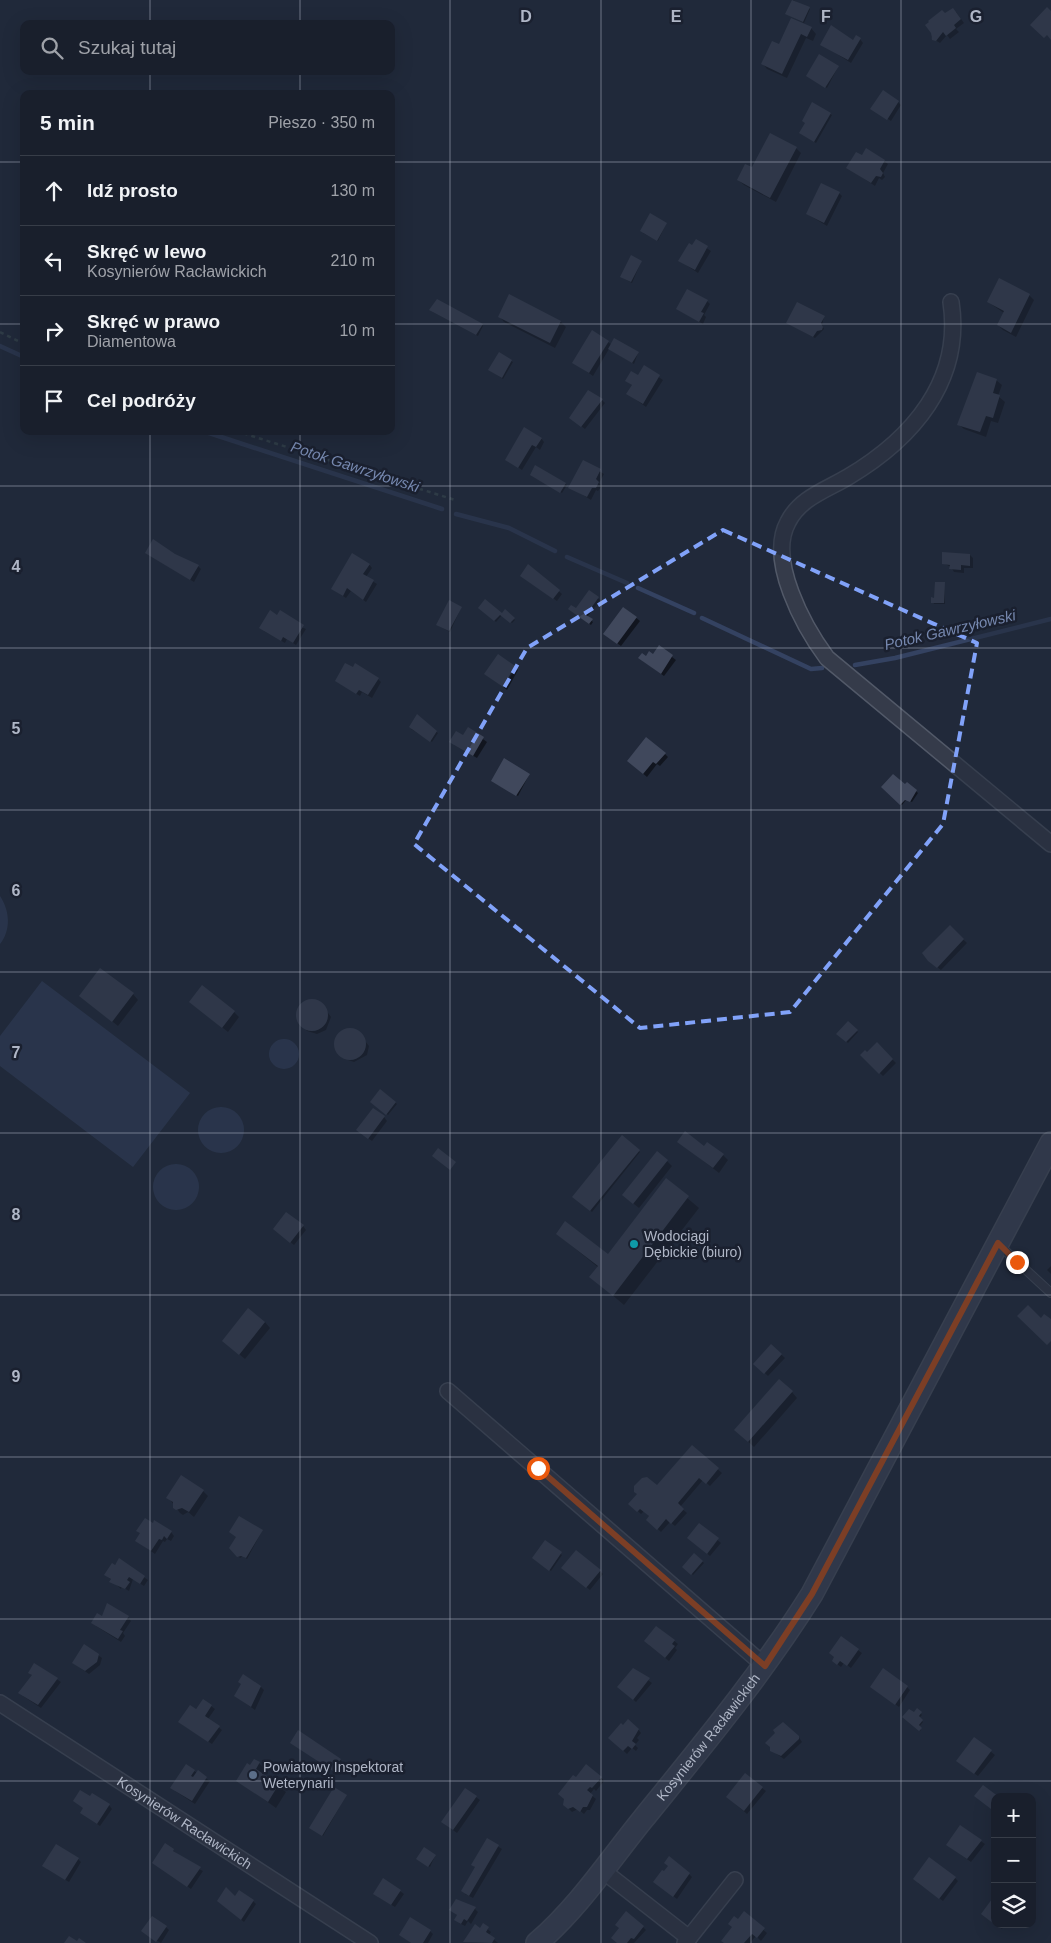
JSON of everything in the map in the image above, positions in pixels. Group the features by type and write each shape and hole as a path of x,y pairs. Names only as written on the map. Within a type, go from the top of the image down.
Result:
{"street":[{"path":"951,302 953,337 946,370 924,411 896,442 855,472 813,495 796,509 788,522 782,538 782,556 786,575 802,618 827,658 1051,844"},
{"name":"Kosynierów Racławickich","path":"537,1943 562,1919 765,1666 812,1594 1051,1143"},
{"path":"448,1390 765,1666"},
{"name":"Kosynierów Racławickich","path":"0,1703 370,1943"},
{"path":"602,1870 687,1940 735,1880"}],"lane":[{"path":"998,1243 1051,1294"}],"path":[{"path":"0,332 20,342"},
{"path":"249,435 455,500"}],"highlighted area":[{"path":"723,530 977,643 943,824 790,1012 640,1028 414,844 527,648"}],"water":[{"path":"0,896 6,908 8,920 4,939 0,944"},
{"path":"42,981 190,1093 133,1167 0,1066 0,1036"},
{"path":"284,1039 290,1040 298,1048 298,1060 290,1068 284,1069 278,1068 270,1060 269,1054 270,1048 278,1040"},
{"path":"221,1107 234,1111 240,1117 244,1130 240,1143 234,1149 221,1153 208,1149 202,1143 198,1130 202,1117 208,1111"},
{"path":"176,1164 189,1168 195,1174 199,1187 195,1200 189,1206 176,1210 163,1206 157,1200 153,1187 157,1174 163,1168"}],"building":[{"path":"792,0 810,7 803,22 785,14"},
{"path":"1047,7 1051,11 1051,40 1047,35 1044,38 1030,25"},
{"path":"953,8 961,19 954,25 956,28 946,36 943,32 936,41 932,40 931,33 925,25 942,10 945,13"},
{"path":"791,18 812,27 807,37 801,34 782,74 761,64 772,41 779,44"},
{"path":"831,25 853,40 856,35 861,38 848,60 820,45"},
{"path":"819,54 839,66 825,88 806,76"},
{"path":"883,90 899,101 887,120 870,109"},
{"path":"812,102 831,113 814,142 799,133 805,123 802,121"},
{"path":"770,133 797,147 770,198 737,180 745,164 752,167"},
{"path":"866,148 885,160 880,169 883,173 881,177 876,176 871,183 846,168 856,152 862,155"},
{"path":"821,183 840,192 824,223 806,214"},
{"path":"650,213 667,223 657,241 640,231"},
{"path":"696,239 708,246 695,270 678,261 689,243 692,245"},
{"path":"631,255 642,261 631,282 620,277"},
{"path":"999,278 1030,294 1011,333 997,325 1004,311 987,302"},
{"path":"687,289 708,300 701,312 704,313 699,322 676,309"},
{"path":"509,294 561,321 550,343 498,317"},
{"path":"437,299 483,324 476,335 429,310"},
{"path":"797,302 825,316 821,323 822,330 817,331 813,337 786,323"},
{"path":"592,330 609,341 589,373 572,363"},
{"path":"614,338 639,352 632,363 608,349"},
{"path":"499,352 512,360 502,378 488,370"},
{"path":"644,365 660,375 643,404 626,394 632,385 625,381 631,371 638,375"},
{"path":"977,372 997,379 993,393 1000,395 993,418 986,416 980,432 957,425"},
{"path":"588,390 603,399 581,427 569,418"},
{"path":"524,427 542,438 536,447 532,445 518,468 505,460"},
{"path":"583,460 601,469 596,479 599,482 596,488 592,488 587,497 568,488"},
{"path":"535,465 566,483 560,493 530,475"},
{"path":"153,539 175,554 199,565 190,580 145,553"},
{"path":"942,552 970,554 970,566 961,565 961,570 949,569 950,565 942,564"},
{"path":"352,553 370,564 363,574 374,580 363,600 347,588 343,596 331,589"},
{"path":"528,564 560,590 553,599 520,576"},
{"path":"935,582 945,582 944,603 931,603 931,597 934,598"},
{"path":"589,590 599,597 586,615 593,619 589,624 568,609 571,605 576,608"},
{"path":"485,599 502,613 505,609 515,618 510,623 500,615 494,621 478,608"},
{"path":"449,600 462,607 449,631 436,625"},
{"path":"623,607 637,617 617,644 603,634"},
{"path":"270,610 277,615 280,610 304,625 293,643 283,637 281,641 259,628"},
{"path":"659,645 673,655 661,674 638,658 642,653 646,656 649,651 653,654"},
{"path":"498,654 515,666 503,687 484,674"},
{"path":"345,663 353,667 355,663 379,678 368,695 359,690 356,694 335,681"},
{"path":"417,714 437,731 430,742 409,727"},
{"path":"468,727 484,737 473,756 449,742 456,731 463,735"},
{"path":"646,737 666,753 656,764 653,762 643,774 627,761"},
{"path":"504,758 530,774 516,796 491,781"},
{"path":"893,774 905,784 907,782 917,790 910,802 905,800 900,805 881,787"},
{"path":"950,925 964,939 937,968 922,953"},
{"path":"100,968 134,993 112,1022 79,996"},
{"path":"202,985 235,1011 222,1028 189,1002"},
{"path":"312,999 318,1000 323,1004 327,1009 327,1021 323,1026 318,1030 312,1031 306,1030 301,1026 297,1021 296,1015 297,1009 301,1004 306,1000"},
{"path":"848,1021 858,1030 846,1042 836,1034"},
{"path":"350,1028 356,1029 361,1033 365,1038 365,1050 361,1055 356,1059 350,1060 344,1059 339,1055 335,1050 334,1044 335,1038 339,1033 344,1029"},
{"path":"877,1042 893,1059 879,1074 860,1055 865,1050 867,1052"},
{"path":"380,1089 396,1102 386,1115 370,1102"},
{"path":"373,1108 385,1116 368,1139 356,1130"},
{"path":"685,1131 704,1146 707,1142 724,1154 713,1168 677,1142"},
{"path":"622,1135 640,1150 590,1211 572,1197"},
{"path":"438,1148 456,1162 450,1170 432,1156"},
{"path":"657,1151 668,1160 633,1204 622,1195"},
{"name":"Wodociągi Dębickie (biuro)","path":"666,1178 689,1196 613,1296 589,1277 598,1266 556,1234 565,1221 608,1254"},
{"path":"286,1212 304,1225 290,1243 273,1229"},
{"path":"1028,1305 1041,1318 1044,1314 1051,1319 1051,1341 1047,1345 1017,1316"},
{"path":"248,1308 265,1322 239,1355 222,1341"},
{"path":"771,1344 782,1354 764,1374 753,1364"},
{"path":"779,1379 793,1391 748,1442 734,1430"},
{"path":"692,1445 719,1468 706,1484 699,1478 678,1503 684,1509 671,1524 666,1519 657,1530 646,1520 649,1516 640,1509 637,1512 628,1504 637,1494 634,1492 634,1486 642,1478 647,1477 657,1485"},
{"path":"181,1475 204,1490 189,1512 182,1508 176,1510 173,1508 173,1502 166,1498"},
{"path":"239,1516 263,1530 246,1558 237,1557 229,1548 236,1537 229,1532"},
{"path":"145,1518 153,1523 154,1520 172,1531 167,1539 164,1536 162,1540 159,1539 151,1551 135,1541 140,1533 136,1531"},
{"path":"699,1523 719,1538 707,1554 687,1538"},
{"path":"545,1540 562,1552 549,1571 532,1558"},
{"path":"576,1550 601,1570 586,1588 561,1568"},
{"path":"694,1553 703,1561 691,1575 682,1567"},
{"path":"119,1558 145,1576 140,1584 129,1577 127,1580 130,1582 125,1589 109,1582 111,1579 104,1575 112,1563 115,1565"},
{"path":"107,1603 129,1616 120,1630 123,1631 118,1639 91,1623 97,1613 102,1616"},
{"path":"656,1626 675,1640 672,1644 675,1646 665,1658 644,1641"},
{"path":"841,1636 859,1649 847,1666 840,1661 837,1665 832,1661 834,1657 829,1653"},
{"path":"84,1644 99,1654 97,1662 85,1671 72,1663"},
{"path":"34,1663 58,1678 38,1705 18,1693 32,1675 28,1673"},
{"path":"633,1668 650,1678 633,1700 617,1687"},
{"path":"883,1668 908,1686 895,1705 870,1687"},
{"path":"243,1674 261,1686 251,1707 234,1696 241,1684 238,1682"},
{"path":"203,1699 212,1705 205,1716 220,1726 208,1742 178,1722 190,1705 196,1709"},
{"path":"917,1708 922,1712 919,1716 923,1720 919,1725 922,1728 919,1731 902,1717 909,1709 914,1712"},
{"path":"628,1719 639,1729 632,1741 636,1744 632,1749 628,1746 623,1751 608,1738 621,1723 623,1725"},
{"path":"783,1722 799,1736 799,1739 781,1756 770,1751 770,1747 765,1743 775,1733 773,1730"},
{"path":"298,1730 341,1759 333,1771 290,1743"},
{"path":"974,1737 992,1750 974,1774 956,1761"},
{"name":"Powiatowy Inspektorat Weterynarii","path":"254,1759 260,1762 256,1769 279,1784 268,1802 236,1781 247,1763 250,1765"},
{"path":"186,1764 195,1770 191,1776 193,1777 198,1770 207,1777 192,1801 170,1788"},
{"path":"586,1764 602,1777 592,1788 590,1787 587,1790 593,1795 587,1807 583,1807 580,1812 573,1807 568,1809 563,1805 564,1799 558,1794 573,1775 576,1777"},
{"path":"745,1773 763,1787 744,1811 726,1797"},
{"path":"983,1785 994,1793 991,1793 991,1809 974,1796"},
{"path":"334,1787 347,1795 322,1836 309,1828"},
{"path":"465,1788 477,1796 453,1830 441,1822"},
{"path":"80,1790 90,1796 92,1793 110,1804 97,1824 80,1813 83,1808 73,1801"},
{"path":"960,1825 982,1840 967,1859 946,1845"},
{"path":"487,1838 499,1845 469,1896 461,1891 475,1867 471,1865"},
{"path":"165,1843 174,1849 173,1851 201,1867 187,1887 152,1863"},
{"path":"56,1844 79,1858 65,1880 42,1866"},
{"path":"424,1847 436,1855 428,1867 416,1859"},
{"path":"669,1856 690,1873 673,1897 653,1882 662,1870 664,1871 668,1866 664,1863"},
{"path":"929,1857 956,1877 939,1899 913,1879"},
{"path":"383,1878 401,1890 391,1905 373,1894"},
{"path":"226,1887 235,1896 239,1890 254,1900 241,1920 217,1901"},
{"path":"456,1899 476,1907 467,1921 464,1919 461,1924 454,1920 457,1915 449,1910"},
{"path":"991,1900 991,1922 981,1914"},
{"path":"626,1911 644,1926 634,1939 631,1938 627,1943 617,1943 611,1938 619,1928 615,1925"},
{"path":"744,1911 765,1928 757,1938 752,1934 744,1943 724,1943 721,1941 732,1927 728,1924 734,1916 738,1919"},
{"path":"152,1916 167,1926 156,1942 141,1931"},
{"path":"410,1917 431,1930 423,1943 411,1943 399,1935"},
{"path":"483,1923 489,1927 486,1932 495,1938 492,1943 463,1942 475,1924 480,1928"},
{"path":"69,1936 77,1941 79,1938 86,1943 64,1943"}],"waterway":[{"name":"Potok Gawrzyłowski","path":"0,346 20,355"},
{"name":"Potok Gawrzyłowski","path":"215,435 442,509"},
{"name":"Potok Gawrzyłowski","path":"456,514 509,528 555,551"},
{"name":"Potok Gawrzyłowski","path":"567,557 627,583"},
{"name":"Potok Gawrzyłowski","path":"638,588 694,613"},
{"name":"Potok Gawrzyłowski","path":"702,618 811,669 822,668"},
{"name":"Potok Gawrzyłowski","path":"855,665 895,658 1051,619"}],"place":[{"name":"Wodociągi Dębickie (biuro)","path":"634,1244"},
{"name":"Powiatowy Inspektorat Weterynarii","path":"253,1775"}],"route":[{"path":"538,1468 765,1666 812,1594 998,1243 1017,1262"}]}
